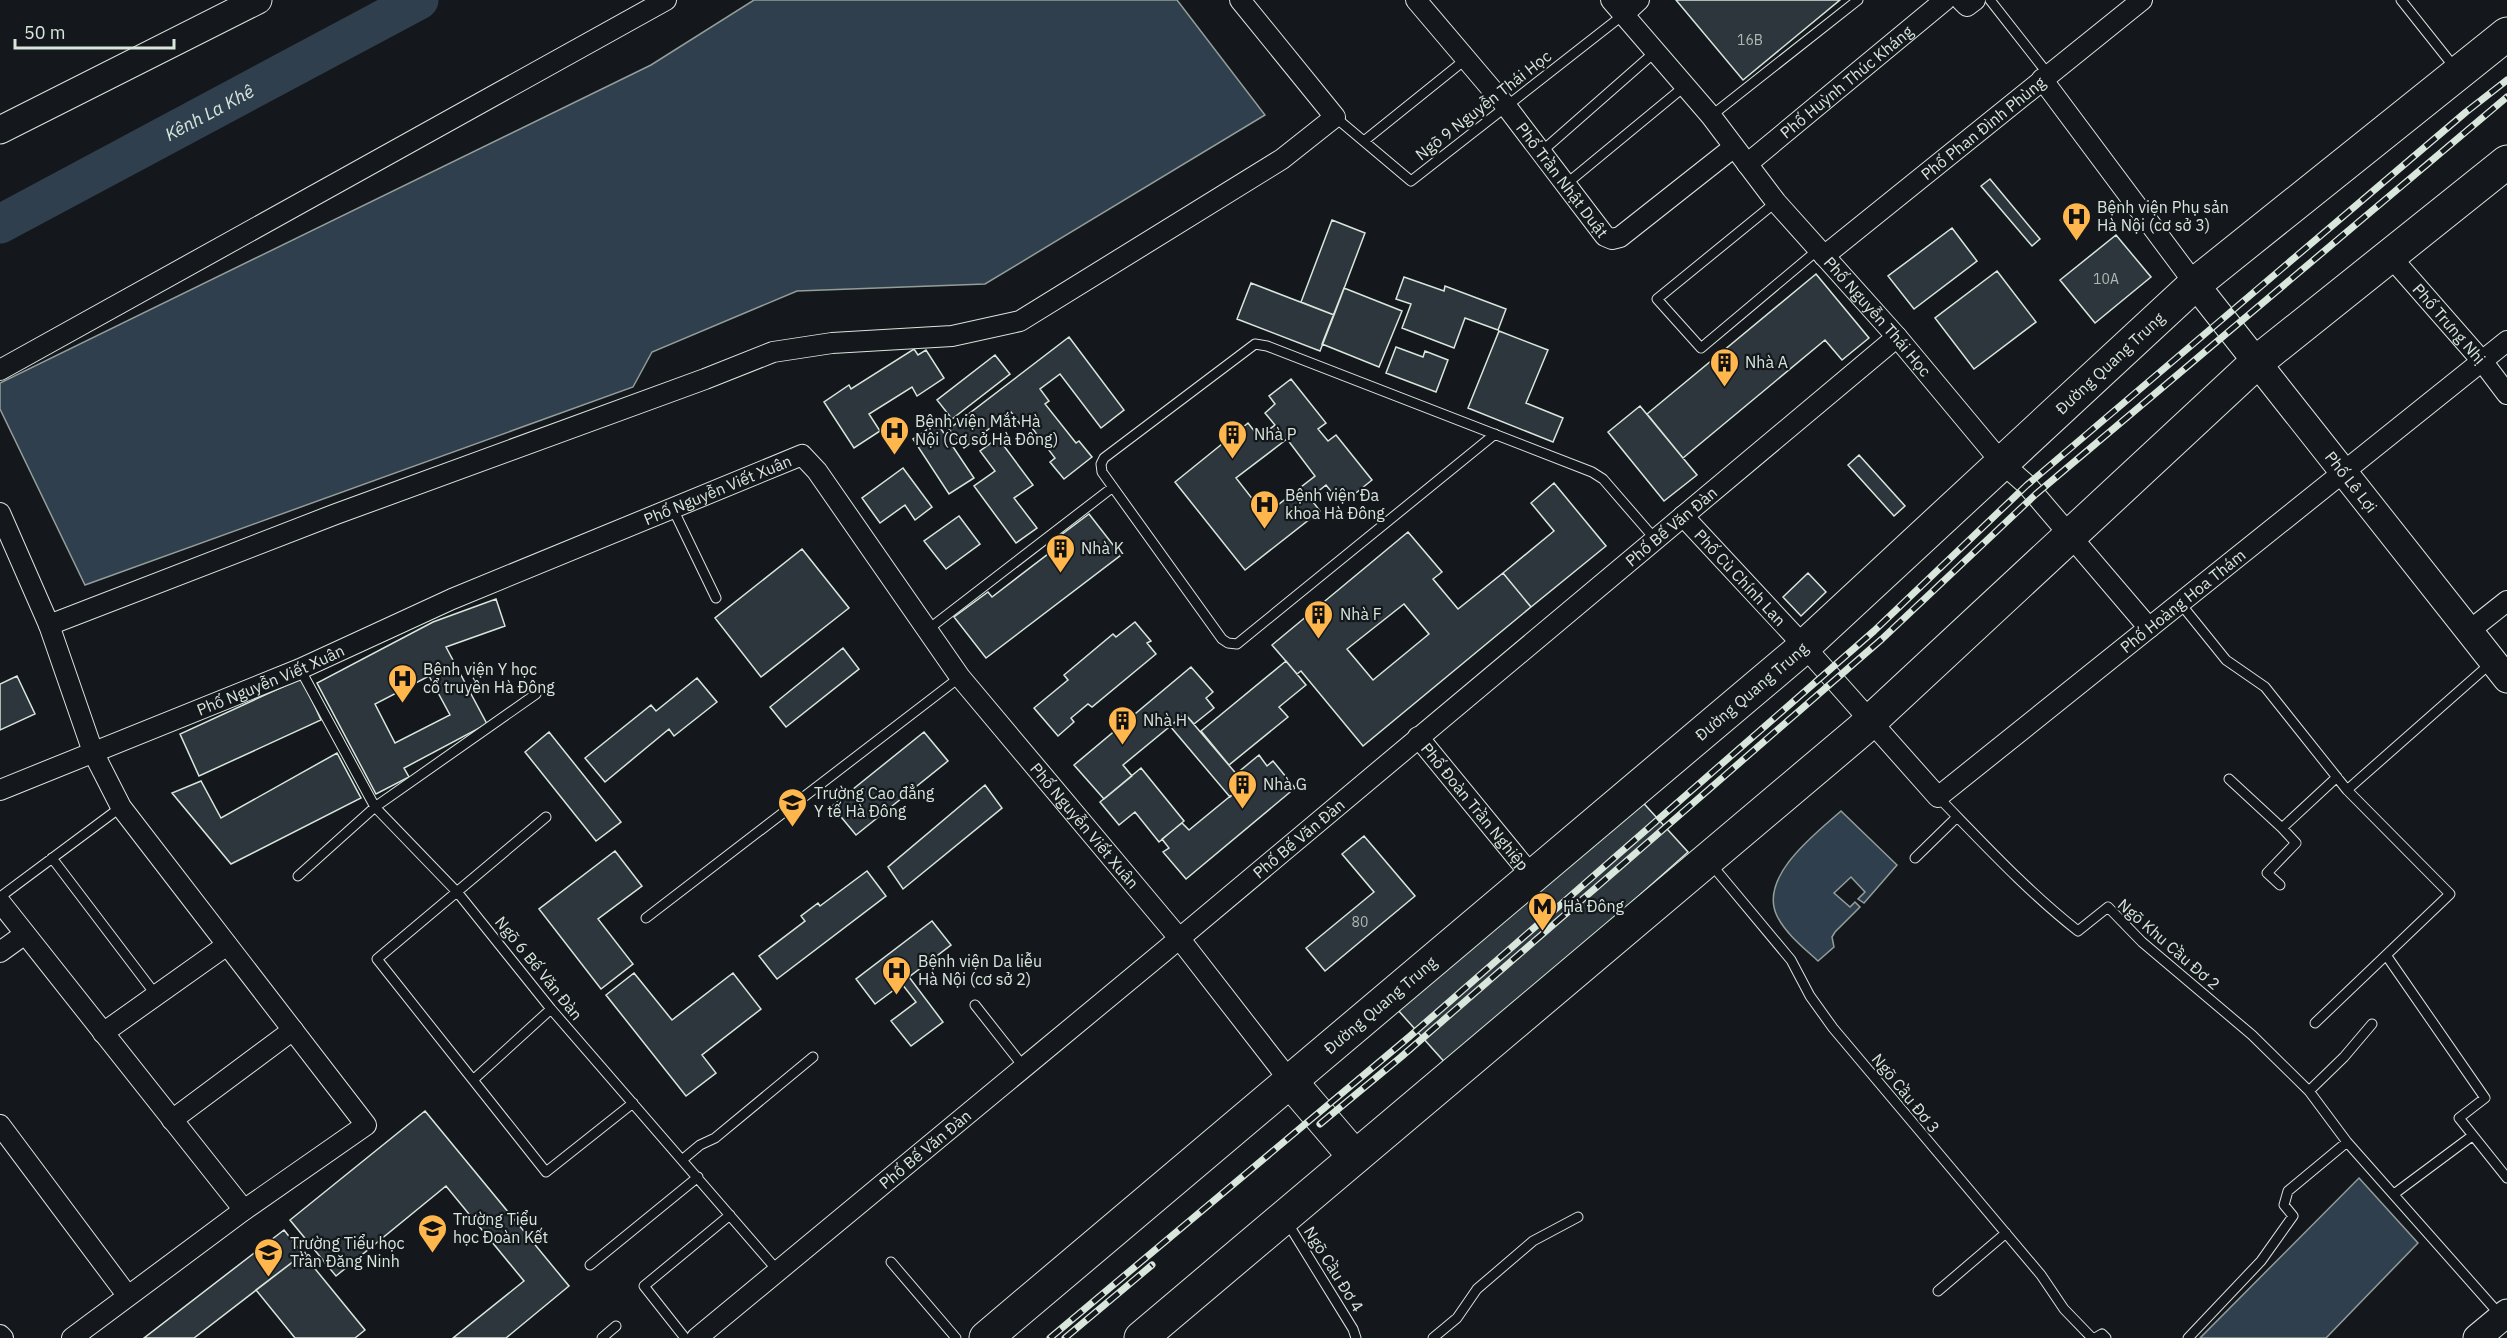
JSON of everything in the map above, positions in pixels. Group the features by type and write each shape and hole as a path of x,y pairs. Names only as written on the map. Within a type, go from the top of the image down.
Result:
{"highway":[{"name":"Đường Quang Trung","path":"986,1338 1804,646 2195,284 2507,34"},
{"path":"1141,1338 1870,722 2257,362 2507,162"},
{"path":"1290,1081 1355,1157"}],"street":[{"path":"0,130 258,0"},
{"path":"0,370 666,0"},
{"path":"49,626 336,514 773,352 832,343 952,336 1020,321 1282,159 1335,117 1240,0"},
{"name":"Phố Trần Nhật Duật","path":"1416,0 1506,106 1605,236 1612,239 1620,237 1734,147"},
{"path":"1617,8 1639,0"},
{"name":"Phố Huỳnh Thúc Kháng","path":"1747,164 1945,0"},
{"path":"1961,0 1967,6 1975,0"},
{"name":"Phố Phan Đình Phùng","path":"1821,253 2142,0"},
{"name":"Phố Nguyễn Thái Học","path":"1617,8 1712,116 1776,202 1897,337 2002,463 2026,485 2149,628"},
{"path":"2045,77 2195,284"},
{"name":"Phố Trưng Nhị","path":"2390,256 2482,361 2507,394"},
{"name":"Phố Lê Lợi","path":"2195,284 2500,670"},
{"name":"Phố Bế Văn Đàn","path":"697,1338 1897,337"},
{"name":"Phố Hoàng Hoa Thám","path":"1938,797 2507,341"},
{"name":"Phố Nguyễn Viết Xuân","path":"0,790 300,669 452,599 802,455 817,471 960,677 1179,938 1290,1081"},
{"path":"0,513 49,626 93,752 121,807 366,1125 244,1210 72,1338"},
{"name":"Phố Cù Chính Lan","path":"1683,516 1804,646 1870,722"},
{"path":"2469,631 2507,601"},
{"path":"1870,722 1938,797"},
{"name":"Phố Đoàn Trần Nghiệp","path":"1418,737 1532,876"},
{"path":"0,902 244,1210"},
{"path":"0,952 25,934"},
{"path":"103,1033 227,945"},
{"path":"172,1120 293,1030"},
{"path":"0,1125 127,1295"},
{"path":"2477,1338 2504,1315"}],"lane":[{"path":"1712,116 1858,0"},
{"path":"1990,0 2045,77"},
{"path":"2401,0 2459,72"},
{"name":"Ngõ 9 Nguyễn Thái Học","path":"1335,117 1411,181 1506,106 1617,8"},
{"path":"1540,153 1655,52"},
{"path":"1364,141 1466,59"},
{"path":"1565,185 1685,86"},
{"path":"1776,202 1657,299 1701,348 1821,253"},
{"path":"1495,434 1237,644 1228,643 1222,639 1102,472 1101,464 1104,458 1256,344 1267,346 1495,434 1598,475 1655,539"},
{"path":"926,631 1113,487"},
{"path":"673,509 716,598"},
{"path":"2180,603 2226,660 2265,687 2347,790 2450,894 2315,1023"},
{"name":"Ngõ 6 Bế Văn Đàn","path":"300,669 375,807 458,893 551,1009 778,1271"},
{"path":"2347,790 2500,670"},
{"path":"646,918 960,677"},
{"path":"298,876 375,807 536,694"},
{"path":"2282,828 2337,777"},
{"path":"2229,779 2296,843 2267,873 2280,885"},
{"name":"Ngõ Khu Cầu Đơ 2","path":"1938,797 2020,882 2078,931 2109,907 2142,942 2252,1035 2309,1090 2347,1142 2504,1315"},
{"path":"0,897 121,807"},
{"path":"1915,858 1957,816"},
{"path":"546,817 458,893 376,959 546,1172 633,1103"},
{"path":"52,858 156,995"},
{"name":"Ngõ Cầu Đơ 3","path":"1707,860 1791,960 1810,996 1833,1028 2041,1275 2064,1310 2094,1338 2102,1334 2106,1338"},
{"path":"2386,955 2485,1098 2459,1118 2507,1178"},
{"path":"975,1005 1023,1066"},
{"path":"473,1080 551,1009"},
{"path":"2309,1090 2344,1057 2372,1024"},
{"path":"682,1160 700,1145 715,1138 813,1057"},
{"path":"2394,1194 2472,1136"},
{"path":"2188,1338 2261,1261 2293,1216 2284,1205 2288,1191 2347,1142"},
{"path":"590,1265 698,1177"},
{"path":"685,1338 644,1286 730,1215"},
{"name":"Ngõ Cầu Đơ 4","path":"1284,1217 1353,1329 1356,1338"},
{"path":"1433,1338 1457,1318 1477,1289 1525,1248 1578,1217"},
{"path":"1938,1291 2006,1233"},
{"path":"891,1263 956,1338"},
{"path":"602,1338 616,1326"}],"water":[{"path":"754,0 1177,0 1265,115 985,284 797,291 652,352 633,387 85,585 0,409 0,383 651,65"},
{"path":"1841,811 1897,865 1864,903 1858,899 1865,892 1851,877 1834,893 1850,907 1855,902 1860,907 1835,932 1832,937 1834,947 1818,961 1790,935 1781,923 1773,901 1775,886 1782,871 1793,857"},
{"path":"2359,1178 2418,1243 2326,1338 2200,1338"}],"building":[{"path":"1676,0 1840,0 1743,80"},
{"path":"1990,179 2040,239 2032,246 1981,186"},
{"path":"1332,220 1365,233 1334,315 1301,302"},
{"path":"1952,228 1977,261 1914,309 1888,276"},
{"path":"2116,235 2151,277 2095,323 2060,280"},
{"path":"1997,271 2036,322 1974,369 1935,318"},
{"name":"Nhà A","path":"1816,274 1869,338 1842,360 1825,340 1683,458 1647,414"},
{"path":"1404,277 1444,291 1445,286 1506,309 1498,330 1465,318 1454,348 1402,328 1411,304 1396,299"},
{"path":"1251,283 1334,315 1320,351 1237,319"},
{"path":"1344,288 1402,311 1379,367 1322,344"},
{"path":"1499,331 1548,350 1526,403 1563,418 1553,442 1468,408"},
{"path":"1069,337 1124,410 1101,428 1060,374 1040,389 1049,401 1045,404 1076,443 1079,441 1092,457 1064,479 1050,462 1055,458 1026,420 1020,424 1011,412 964,448 949,429"},
{"path":"1396,347 1423,357 1425,351 1448,360 1436,392 1386,373"},
{"path":"914,349 918,355 926,350 944,378 917,396 912,387 869,414 880,431 854,448 824,402 849,385 851,389"},
{"path":"995,355 1010,374 952,419 937,400"},
{"name":"Nhà P","path":"1291,379 1326,423 1318,429 1328,441 1336,435 1372,480 1351,497 1344,487 1334,495 1326,485 1310,498 1320,511 1245,570 1175,482 1248,423 1259,437 1275,425 1265,413 1275,404 1269,396","holes":["1287,439 1315,476 1265,515 1236,478"]},
{"path":"1640,406 1697,475 1664,501 1608,432"},
{"path":"937,423 974,478 949,494 913,439"},
{"path":"998,438 1033,485 1014,498 1037,528 1016,543 974,486 995,471 980,451"},
{"path":"1859,455 1905,506 1894,516 1848,465"},
{"path":"903,468 932,507 915,520 905,505 880,523 862,498"},
{"path":"1554,483 1606,546 1531,607 1503,573 1554,531 1531,503"},
{"name":"Nhà K","path":"1089,514 1121,555 986,658 954,617 988,592 992,597 1061,544 1057,538"},
{"path":"959,516 980,544 946,569 924,541"},
{"name":"Nhà F","path":"1408,532 1442,572 1433,579 1458,609 1503,573 1531,607 1363,746 1301,671 1297,674 1272,645","holes":["1404,604 1429,634 1373,680 1347,649"]},
{"path":"802,549 849,608 761,677 715,618"},
{"path":"1808,573 1826,592 1801,616 1783,597"},
{"name":"Bệnh viện Y học cổ truyền Hà Đông","path":"496,599 505,626 446,647 487,724 404,768 409,777 376,794 317,683 433,622","holes":["429,676 450,715 395,743 375,704"]},
{"path":"1135,622 1151,641 1147,643 1156,654 1092,707 1088,704 1071,718 1074,722 1058,736 1034,708 1068,680 1064,675 1113,634 1116,637"},
{"path":"843,648 859,669 786,727 770,707"},
{"path":"1286,661 1306,685 1279,707 1288,717 1229,765 1201,731"},
{"name":"Nhà H","path":"1191,667 1213,692 1206,698 1214,708 1194,724 1185,714 1123,765 1132,776 1104,799 1074,765"},
{"path":"17,676 35,714 0,730 0,684"},
{"path":"302,678 321,720 199,776 180,734"},
{"path":"697,678 717,702 674,736 669,729 605,782 585,758 651,705 656,711"},
{"path":"1185,714 1245,784 1230,797 1170,726"},
{"path":"549,732 621,822 596,841 525,752"},
{"path":"924,732 948,761 856,835 832,806"},
{"path":"337,753 361,798 231,864 172,793 201,781 221,818"},
{"name":"Nhà G","path":"1259,755 1267,766 1273,761 1295,788 1186,879 1163,852 1169,848 1162,839 1182,823 1189,830 1245,784 1236,774"},
{"path":"1141,768 1184,821 1159,842 1135,812 1119,825 1100,802"},
{"path":"985,785 1002,808 903,889 888,867"},
{"path":"1637,796 1688,852 1448,1066 1397,1009"},
{"path":"1364,836 1415,896 1325,971 1306,948 1374,892 1342,854"},
{"path":"615,851 642,886 598,919 633,964 601,989 539,909"},
{"path":"867,871 886,896 777,979 759,956 805,921 801,916 818,903 820,906"},
{"path":"932,921 951,945 909,977 943,1022 911,1046 891,1021 916,1002 902,984 875,1004 856,979"},
{"path":"634,973 672,1020 733,973 761,1009 702,1055 716,1073 686,1096 606,995"},
{"path":"425,1111 569,1286 506,1338 453,1338 524,1281 446,1186 336,1276 290,1220"},
{"path":"284,1230 303,1254 194,1338 144,1338"},
{"path":"303,1254 365,1330 355,1338 295,1338 256,1290"}],"waterway":[{"name":"Kênh La Khê","path":"0,224 419,0"}],"railway":[{"path":"1050,1338 1409,1037 1874,631 2027,485 2466,112 2507,80"},
{"path":"1320,1124 1401,1057 1882,639 2036,494 2507,97"},
{"path":"1065,1338 1152,1265"}],"place":[{"name":"Bệnh viện Phụ sản Hà Nội (cơ sở 3)","path":"2076,242"},
{"name":"Nhà A","path":"1724,388"},
{"name":"Bệnh viện Mắt Hà Nội (Cơ sở Hà Đông)","path":"894,456"},
{"name":"Nhà P","path":"1233,460"},
{"name":"Bệnh viện Đa khoa Hà Đông","path":"1264,530"},
{"name":"Nhà K","path":"1060,574"},
{"name":"Nhà F","path":"1319,640"},
{"name":"Bệnh viện Y học cổ truyền Hà Đông","path":"402,704"},
{"name":"Nhà H","path":"1122,746"},
{"name":"Nhà G","path":"1242,810"},
{"name":"Trường Cao đẳng Y tế Hà Đông","path":"793,828"},
{"name":"Hà Đông","path":"1542,932"},
{"name":"Bệnh viện Da liễu Hà Nội (cơ sở 2)","path":"897,996"},
{"name":"Trường Tiểu học Đoàn Kết","path":"432,1254"},
{"name":"Trường Tiểu học Trần Đăng Ninh","path":"269,1278"}]}
